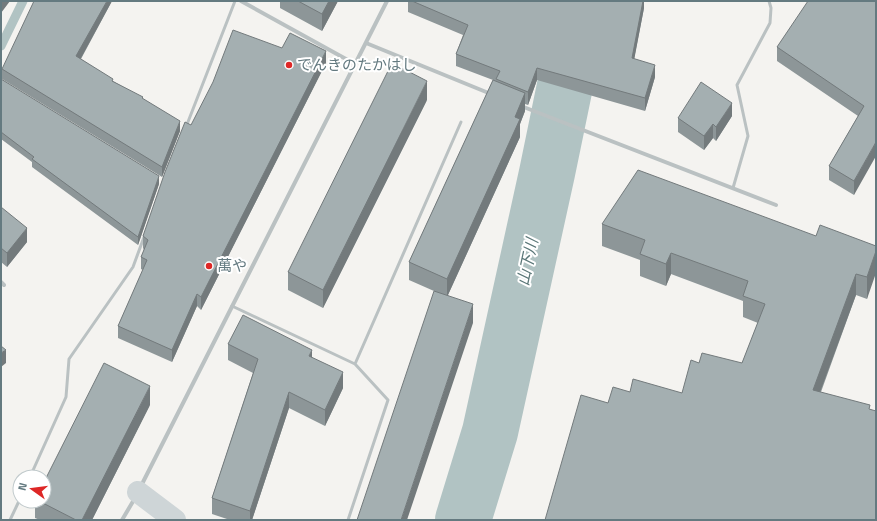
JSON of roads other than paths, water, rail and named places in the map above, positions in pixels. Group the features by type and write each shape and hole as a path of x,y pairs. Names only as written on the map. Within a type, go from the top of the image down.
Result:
{"street":[{"path":"241,1 355,64"},
{"path":"122,520 138,492 387,1"},
{"path":"366,42 495,96"},
{"path":"516,104 776,205"},
{"path":"138,492 175,520"}],"lane":[{"path":"185,129 235,1"},
{"path":"733,188 748,136 736,85 770,23 771,8 769,1"},
{"path":"355,364 461,122"},
{"path":"34,469 66,397 69,359 133,267 146,232"},
{"path":"232,306 355,364 388,400 348,520"},
{"path":"10,520 15,509"}],"waterway":[{"path":"1,46 23,1"},
{"name":"山下川","path":"463,520 490,432 547,173 567,76 577,1"}],"place":[{"name":"でんきのたかはし","path":"289,65"},
{"name":"萬や","path":"209,266"}]}
